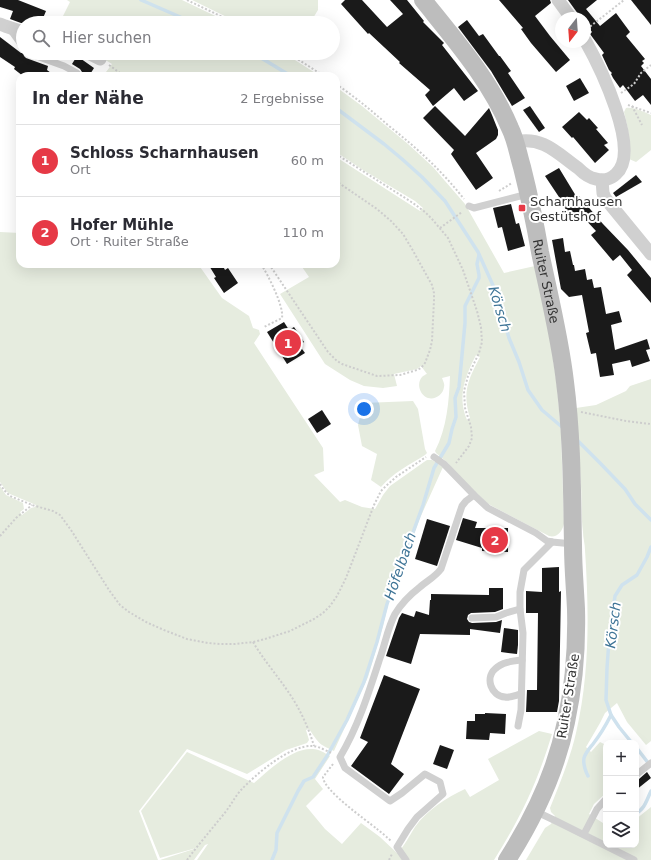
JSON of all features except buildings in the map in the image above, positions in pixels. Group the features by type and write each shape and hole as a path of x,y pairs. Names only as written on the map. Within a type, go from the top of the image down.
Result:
{"main road":[{"name":"Ruiter Straße","path":"423,0 468,57 483,79 502,110 516,142 549,291 560,346 565,382 568,413 576,608 575,661 571,694 559,749 548,781 535,811 507,860"}],"street":[{"path":"558,0 567,12"},
{"path":"4,26 16,30"},
{"path":"516,142 529,141 544,144 594,179 602,180 611,178 621,168 624,158 623,138 614,104 601,71 589,48"},
{"path":"602,180 603,193 607,200 651,254"}],"lane":[{"path":"4,26 16,39"},
{"path":"47,60 75,72"},
{"path":"470,206 474,208 528,194"},
{"path":"433,456 443,463 488,508 536,533 548,541 573,544"},
{"path":"406,860 397,847 408,828 417,817 443,795 440,783 425,774 400,795 390,801 346,768 337,756 350,740 372,684 390,626 395,615 401,606 412,595 441,569 462,506 474,494"},
{"path":"518,726 521,710 523,633 520,609 520,592 524,570 552,542"},
{"path":"472,618 496,617 520,609"},
{"path":"521,694 509,697 498,695 492,688 490,681 492,674 498,666 508,662 522,660"},
{"path":"639,773 651,763"},
{"path":"584,834 597,808 603,802"},
{"path":"535,811 554,819 634,860"}],"path":[{"path":"187,0 220,16"},
{"path":"591,26 624,0"},
{"path":"101,60 118,72"},
{"path":"299,60 318,72"},
{"path":"614,104 634,84 641,73 651,65"},
{"path":"340,87 429,160 447,178 470,206 440,228"},
{"path":"614,104 625,104 651,112"},
{"path":"632,106 642,125"},
{"path":"340,157 417,206 428,216 448,238 468,283 481,327 482,342 479,353 466,381 464,395 465,408 471,427 472,438 466,451 450,470"},
{"path":"272,268 328,352 337,361 348,367 380,376 400,375 421,368 425,363 432,341 434,296 432,285 410,244 391,221 373,206 340,185"},
{"path":"263,268 278,298 282,314 282,318 264,327"},
{"path":"568,413 651,424"},
{"path":"0,484 5,492 10,496 32,505 53,511 62,518 118,602 126,610 180,637 194,641 224,644 253,642 276,636 298,627 323,613 337,596 346,578 374,505 381,491 401,473 424,458 433,456"},
{"path":"0,536 18,516 32,505"},
{"path":"253,642 297,706 306,723 314,746"},
{"path":"187,860 241,791 265,768 290,752 303,747 314,746 337,756 323,778 324,782 344,802 380,830 397,847"}],"shaded area":[{"path":"67,0 182,0 215,16 63,16 70,2"},
{"path":"192,0 318,0 318,10 314,16 225,16"},
{"path":"105,60 295,60 314,72 106,72 112,64"},
{"path":"340,90 408,144 433,167 465,204 504,273 535,266 550,338 557,386 561,433 564,524 562,530 557,535 549,536 487,503 457,474 448,463 436,453 435,451 447,414 450,376 442,378 444,384 443,390 436,398 425,397 421,392 419,386 420,380 427,374 421,366 417,369 394,374 397,386 383,388 364,386 350,380 325,364 280,294 309,277 303,268 340,268 340,160 420,211 423,208 415,201 340,155","holes":["476,355 480,357 472,373 466,393 466,401 470,418 467,420 463,403 464,387"]},
{"path":"626,108 636,109 651,115 651,150 636,162 629,159 629,135 624,112"},
{"path":"0,232 16,233 16,268 201,268 222,298 249,316 253,328 259,330 260,334 254,343 323,448 324,471 314,475 340,502 345,500 362,507 375,509 390,486 427,460 432,460 443,467 420,518 389,601 368,677 334,751 319,743 309,729 306,730 309,740 307,743 286,750 247,774 187,749 139,811 158,860 0,860 0,486 6,495 23,503 24,509 20,512 22,515 36,505 10,494 0,482"},
{"path":"651,379 651,741 646,745 627,722 617,703 605,713 586,747 591,752 600,742 603,744 603,796 594,804 589,814 603,823 603,848 639,848 639,817 651,807 651,860 526,860 545,828 551,824 555,816 551,812 550,808 574,743 584,688 588,619 576,408 596,405 626,391 630,386"},
{"path":"413,401 418,409 427,453 396,473 381,487 371,480 377,454 362,446 358,425 364,403"},
{"path":"539,731 552,734 547,751 528,799 494,860 197,860 208,844 205,845 194,860 160,860 200,847 160,858 141,811 187,752 254,783 289,755 305,749 315,749 330,756 315,779 323,789 306,806 325,829 342,844 361,823 380,837 397,853 425,815 437,805 465,789 470,797 499,780 488,759"}],"waterway":[{"name":"Körsch","path":"141,0 178,16"},
{"name":"Körsch","path":"265,60 284,72"},
{"name":"Körsch","path":"340,111 402,159 445,201 478,252 496,292 509,338 528,390 542,410 562,427"},
{"name":"Höfelbach","path":"272,860 276,850 277,833 298,791 304,781 313,777 327,756 347,720 364,682 387,604 423,505 434,468 449,443 456,417 455,398 459,387 465,323 465,306 479,278 477,264 479,255"},
{"name":"Körsch","path":"576,439 625,489 635,504 651,520"},
{"name":"Körsch","path":"630,740 611,715 606,700 609,640 615,596 622,585 637,575 651,547"},
{"name":"Körsch","path":"588,776 584,765 585,756 596,741 611,715"},
{"name":"Körsch","path":"639,751 649,764"},
{"name":"Körsch","path":"638,812 644,806 651,791"}],"place":[{"name":"Scharnhausen Gestütshof","path":"522,208"},
{"name":"Schloss Scharnhausen","path":"288,343"},
{"name":"Hofer Mühle","path":"495,540"}]}
